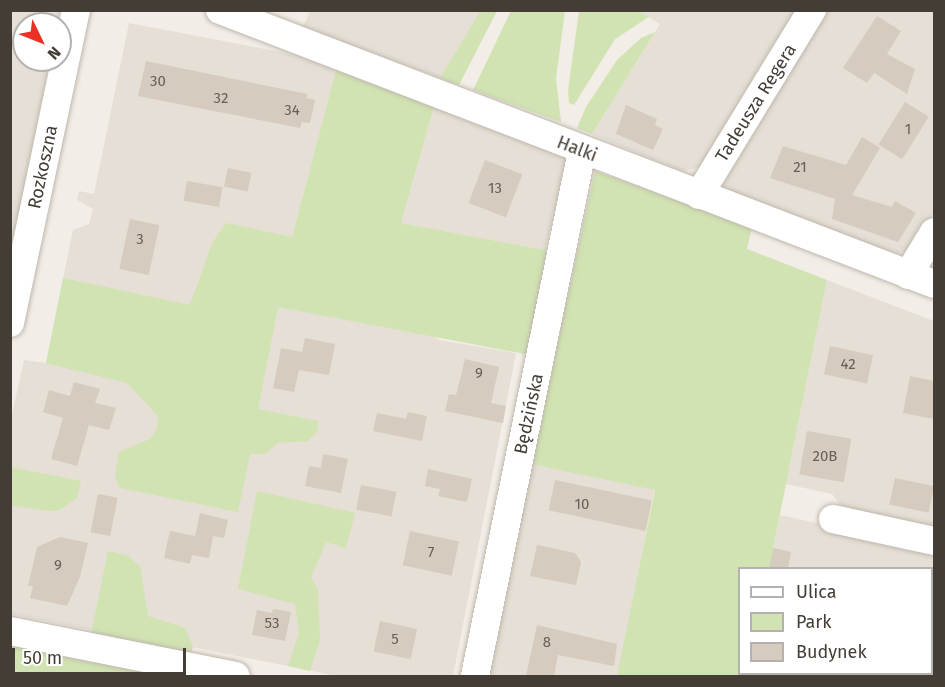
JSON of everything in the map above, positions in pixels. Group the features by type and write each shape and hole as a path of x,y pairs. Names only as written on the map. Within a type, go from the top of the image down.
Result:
{"street":[{"name":"Rozkoszna","path":"10,323 76,10"},
{"name":"Halki","path":"220,10 273,19 582,151 921,280"},
{"name":"Tadeusza Regera","path":"699,195 812,10"},
{"name":"Będzińska","path":"474,676 582,151"},
{"path":"921,280 934,232"},
{"path":"833,519 934,541"},
{"path":"10,631 236,676"}],"shaded area":[{"path":"11,11 59,11 12,12 12,72 48,72 11,257"},
{"path":"310,11 481,11 440,78 303,27"},
{"path":"638,11 800,11 703,167 681,171 592,134 660,24"},
{"path":"820,11 934,11 934,212 911,250 886,257 809,220 806,226 719,189 717,184"},
{"path":"129,23 296,55 336,70 292,237 439,340 516,353 453,676 337,676 193,647 188,660 91,630 11,614 11,419 24,360 46,363 73,230 89,224 93,209 77,200 79,191 94,194"},
{"path":"434,107 567,159 545,250 401,223"},
{"path":"827,280 934,321 934,528 844,510 832,494 786,484"},
{"path":"531,464 655,488 618,676 490,676"},
{"path":"780,515 927,547 926,553 934,555 934,676 750,676 933,675 933,567 769,567"}],"green space":[{"path":"481,10 497,11 459,85 440,78"},
{"path":"511,11 565,11 556,78 561,122 473,90"},
{"path":"579,11 638,11 649,17 615,39 574,105 569,103 568,90"},
{"path":"655,32 592,134 577,128 586,107 617,60 641,38"},
{"path":"336,70 434,107 401,223 550,251 530,355 278,307 258,409 318,421 317,432 308,441 278,443 265,454 250,454 238,512 120,488 115,476 119,452 150,439 157,429 158,416 127,383 46,363 63,278 190,305 212,243 226,223 292,237"},
{"path":"595,171 752,227 747,249 827,280 769,567 738,567 738,675 750,676 617,676 655,490 531,464"},
{"path":"10,467 81,481 77,498 60,510 50,511 11,505"},
{"path":"257,491 355,513 346,548 326,542 311,578 318,589 320,640 310,671 288,666 299,633 295,604 238,589"},
{"path":"108,551 127,555 140,566 148,616 185,628 193,647 188,660 90,639"},
{"path":"11,640 190,676 11,676"}],"building":[{"path":"877,16 901,31 887,54 915,69 907,94 874,73 867,83 843,68"},
{"path":"146,61 307,94 307,98 315,100 310,123 302,122 300,128 138,96"},
{"path":"905,102 929,117 902,159 879,144"},
{"path":"626,105 657,119 655,125 663,129 653,150 616,134"},
{"path":"862,137 880,148 852,195 892,207 895,201 916,213 898,242 832,219 835,199 770,178 783,146 846,165"},
{"path":"485,160 522,174 506,217 469,203"},
{"path":"228,168 251,173 248,192 224,187"},
{"path":"187,181 222,187 219,207 184,201"},
{"path":"130,219 159,225 149,275 119,269"},
{"path":"305,338 335,344 329,375 299,370 294,392 273,388 281,348 302,352"},
{"path":"830,346 873,355 867,384 824,374"},
{"path":"465,359 499,367 491,403 506,406 503,423 445,411 449,394 456,395"},
{"path":"910,376 934,381 934,419 903,413"},
{"path":"74,382 100,389 95,403 116,408 109,430 89,425 77,466 51,459 63,418 43,412 49,390 70,396"},
{"path":"408,412 427,416 422,441 373,431 377,413 406,419"},
{"path":"807,431 851,439 844,482 799,474"},
{"path":"323,454 348,459 341,493 305,486 309,466 321,468"},
{"path":"428,469 472,479 467,502 438,496 440,489 425,486"},
{"path":"895,478 934,486 929,513 889,504"},
{"path":"555,480 652,501 645,531 549,510"},
{"path":"361,485 396,492 392,516 356,510"},
{"path":"98,494 118,498 110,536 91,532"},
{"path":"200,513 228,520 224,538 213,536 209,558 192,555 190,564 164,558 170,531 195,536"},
{"path":"410,531 459,541 452,576 403,565"},
{"path":"60,537 88,543 80,577 67,606 30,598 33,586 28,586 37,547"},
{"path":"537,545 575,553 581,562 576,585 530,576"},
{"path":"773,548 791,552 788,567 769,567"},
{"path":"273,609 291,612 285,641 252,635 257,610 272,613"},
{"path":"380,621 417,629 411,659 374,651"},
{"path":"537,625 617,644 614,666 558,655 554,676 526,676"}]}
